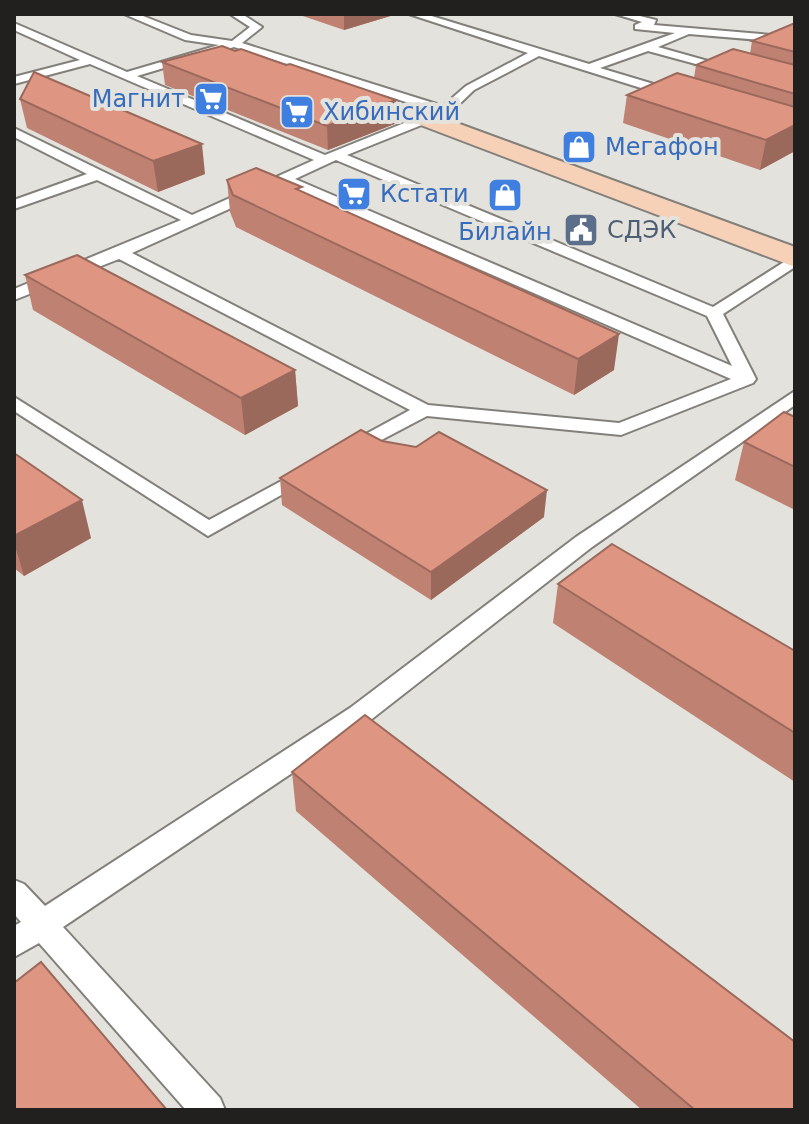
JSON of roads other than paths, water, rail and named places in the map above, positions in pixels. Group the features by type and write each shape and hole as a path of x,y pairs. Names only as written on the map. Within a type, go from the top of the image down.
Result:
{"street":[{"path":"436,115 795,259"}],"lane":[{"path":"129,14 189,38 234,44 436,115"},
{"path":"126,76 234,44 257,27 235,14"},
{"path":"414,14 692,100"},
{"path":"620,14 652,22 639,27 795,40"},
{"path":"14,26 126,76 714,313 747,379"},
{"path":"590,68 688,31"},
{"path":"647,47 735,71"},
{"path":"14,295 120,253 331,158 436,115 470,88 538,52"},
{"path":"14,81 91,60"},
{"path":"14,132 194,221"},
{"path":"14,205 98,175"},
{"path":"286,180 747,379"},
{"path":"120,253 424,410 621,429 747,379"},
{"path":"714,313 795,259"},
{"path":"14,943 359,715 584,542 774,421 795,397"},
{"path":"14,403 208,529 424,410"},
{"path":"584,542 611,558"},
{"path":"359,715 384,734"},
{"path":"14,893 208,1110"}],"place":[{"name":"Магнит","path":"211,99"},
{"name":"Хибинский","path":"297,112"},
{"name":"Мегафон","path":"579,147"},
{"name":"Кстати","path":"354,194"},
{"name":"Билайн","path":"505,195"},
{"name":"СДЭК","path":"581,230"}]}
